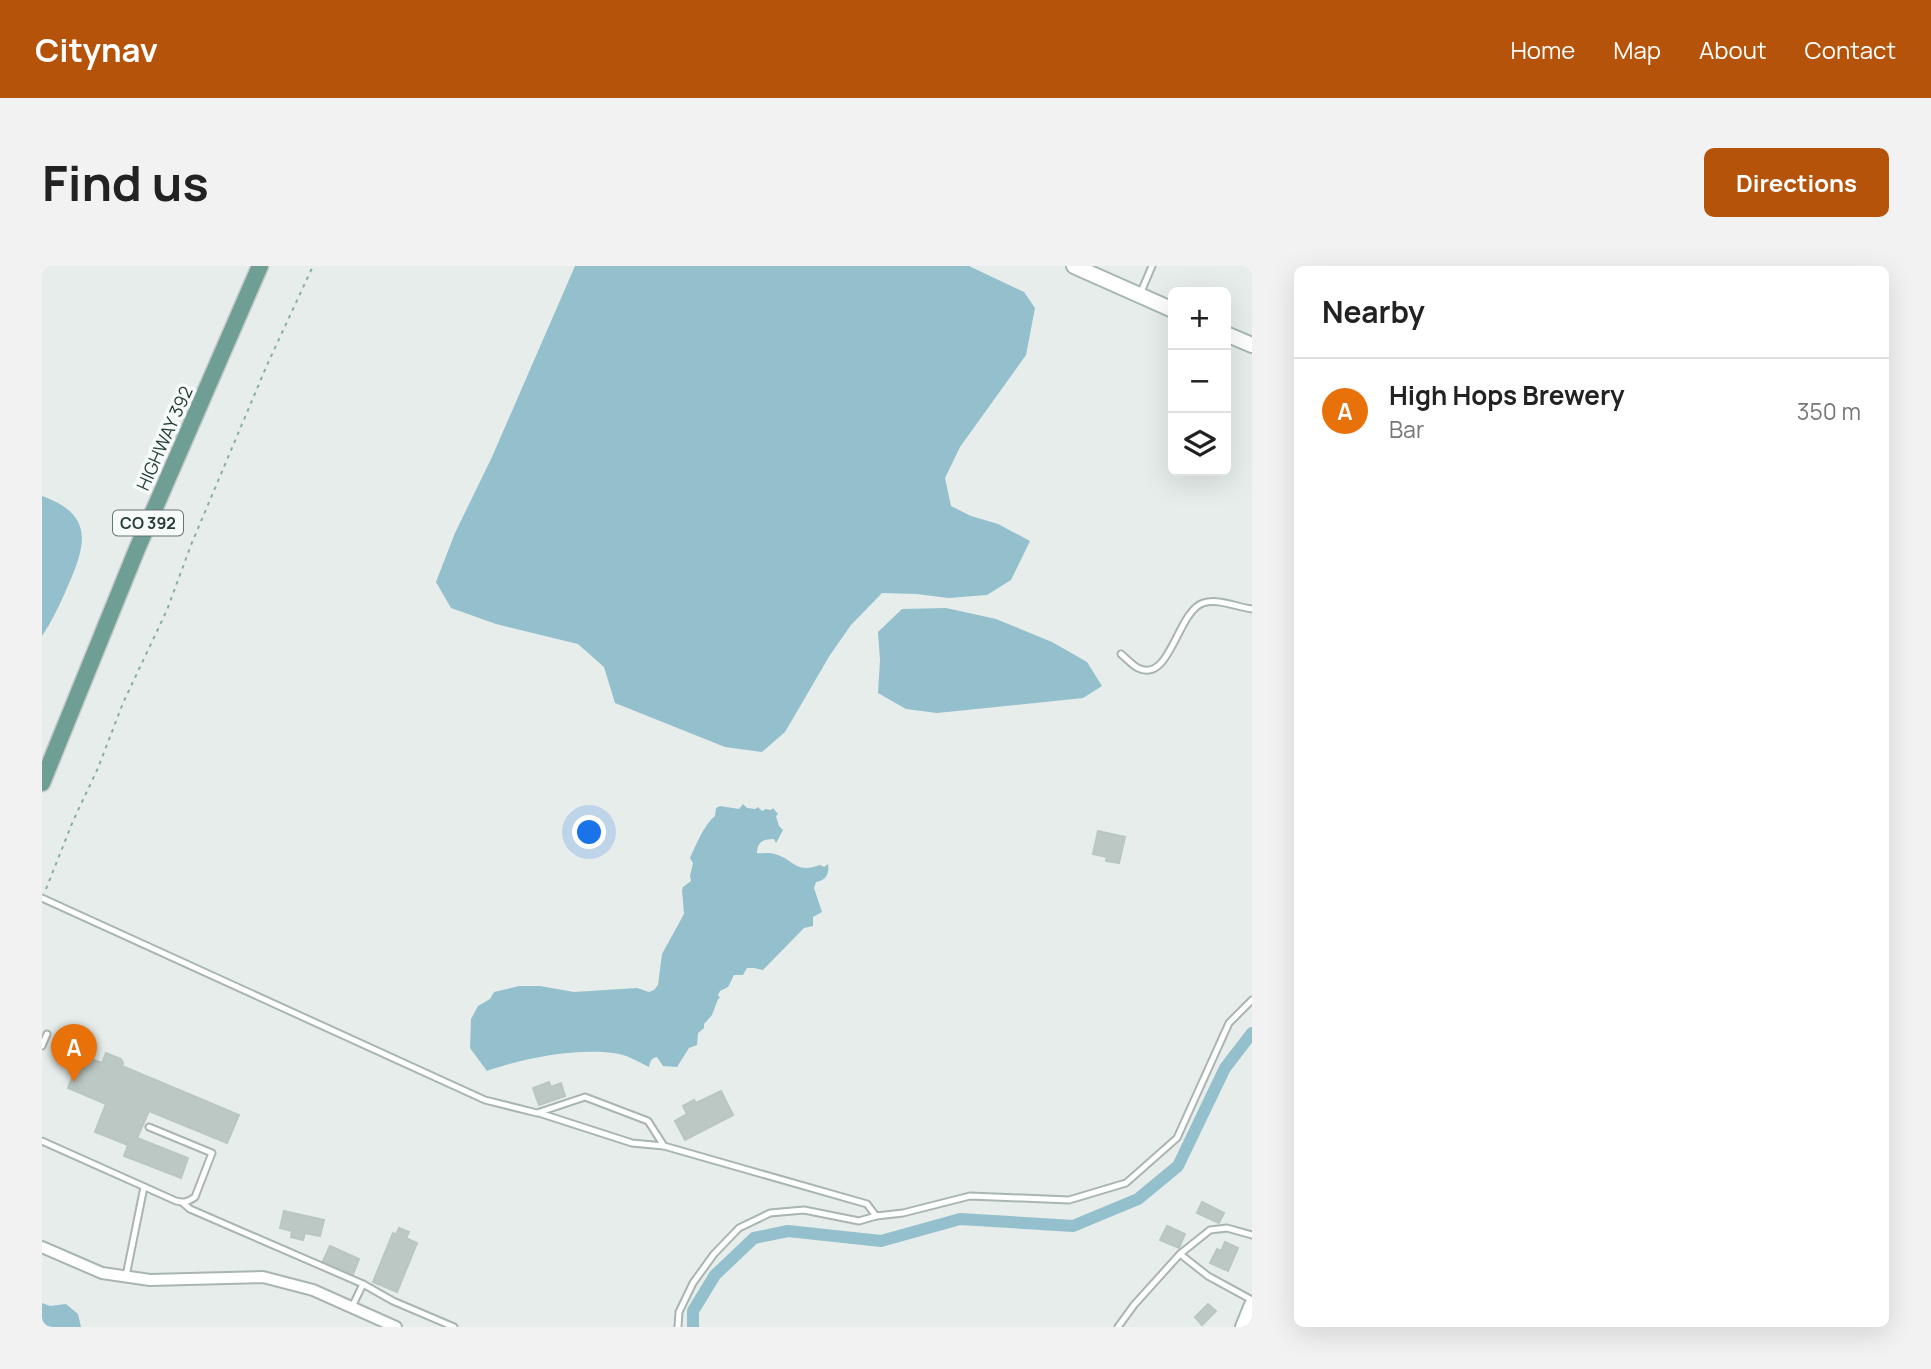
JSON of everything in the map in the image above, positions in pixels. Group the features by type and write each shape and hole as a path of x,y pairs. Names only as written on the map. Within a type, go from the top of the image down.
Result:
{"main road":[{"name":"HIGHWAY 392","path":"42,783 136,549 260,266"}],"street":[{"path":"1074,266 1168,308"},
{"path":"1231,336 1252,345"},
{"path":"42,1247 102,1273 150,1280 262,1277 313,1290 396,1327"},
{"path":"1243,1327 1252,1303"}],"lane":[{"path":"1139,295 1152,266"},
{"path":"1121,654 1137,668 1154,670 1163,663 1188,617 1199,605 1212,601 1252,608"},
{"path":"42,898 485,1100 537,1113 632,1143 664,1146 867,1205 876,1216"},
{"path":"678,1327 679,1312 693,1283 714,1254 739,1228 770,1213 804,1210 859,1221 970,1196 1069,1200 1126,1183 1177,1138 1229,1023 1252,1000"},
{"path":"42,1046 47,1034"},
{"path":"537,1113 585,1097 648,1121 664,1146"},
{"path":"149,1127 212,1153 195,1197 183,1203"},
{"path":"42,1141 454,1327"},
{"path":"126,1276 144,1187"},
{"path":"1118,1327 1180,1254 1210,1230 1227,1228 1252,1235"},
{"path":"1180,1254 1208,1276 1252,1303"},
{"path":"352,1308 363,1284"}],"path":[{"path":"45,891 124,703 167,610 191,545 267,365 313,266"}],"water":[{"path":"575,266 969,266 1024,292 1035,308 1026,355 960,447 945,478 951,506 971,516 998,524 1030,541 1011,580 987,595 949,598 882,593 851,625 830,655 785,732 762,752 725,747 615,703 604,667 578,644 496,624 451,608 436,582 455,533 492,457"},
{"path":"42,496 71,512 82,533 74,572 42,636"},
{"path":"946,608 996,619 1052,642 1087,662 1102,686 1083,698 937,713 906,709 878,693 878,632 902,609"},
{"path":"743,804 747,808 758,807 762,811 773,808 783,830 776,843 774,839 761,842 757,853 775,854 805,868 820,865 824,867 828,864 826,876 816,882 814,888 822,912 813,917 813,926 804,928 763,970 747,968 743,975 734,975 728,987 720,991 720,998 712,1015 698,1033 697,1045 689,1048 677,1067 663,1066 657,1057 652,1059 649,1067 618,1054 582,1052 533,1058 487,1071 470,1048 471,1019 478,1006 490,999 494,992 519,986 540,986 574,992 637,988 649,992 654,990 658,985 662,954 684,914 682,890 691,881 693,863 690,858 698,841 715,816 716,808 720,806 739,809"},
{"path":"42,1303 50,1306 66,1304 78,1314 81,1327 42,1327"}],"building":[{"path":"1098,831 1125,837 1119,863 1106,861 1107,857 1093,854"},
{"path":"106,1053 121,1059 122,1066 239,1115 227,1143 149,1111 137,1138 188,1158 181,1178 124,1156 128,1145 95,1132 106,1104 68,1088 81,1055 102,1063"},
{"path":"549,1082 551,1087 561,1083 565,1096 539,1105 533,1088"},
{"path":"721,1091 733,1115 685,1140 675,1121 687,1114 683,1106"},
{"path":"1202,1202 1224,1213 1219,1223 1197,1213"},
{"path":"284,1211 324,1220 320,1236 305,1233 303,1240 291,1237 292,1231 280,1228"},
{"path":"1167,1226 1185,1234 1179,1248 1160,1240"},
{"path":"399,1228 409,1232 406,1238 417,1243 397,1292 373,1282 393,1233 396,1235"},
{"path":"1225,1242 1238,1248 1228,1271 1210,1263 1217,1249 1221,1251"},
{"path":"330,1246 359,1259 353,1274 323,1261"},
{"path":"1208,1304 1216,1311 1202,1325 1195,1317"}],"waterway":[{"path":"693,1327 693,1311 715,1275 754,1238 788,1231 881,1241 960,1219 1073,1226 1138,1199 1178,1166 1225,1068 1252,1033"}],"place":[{"name":"High Hops Brewery","path":"74,1082"}]}
